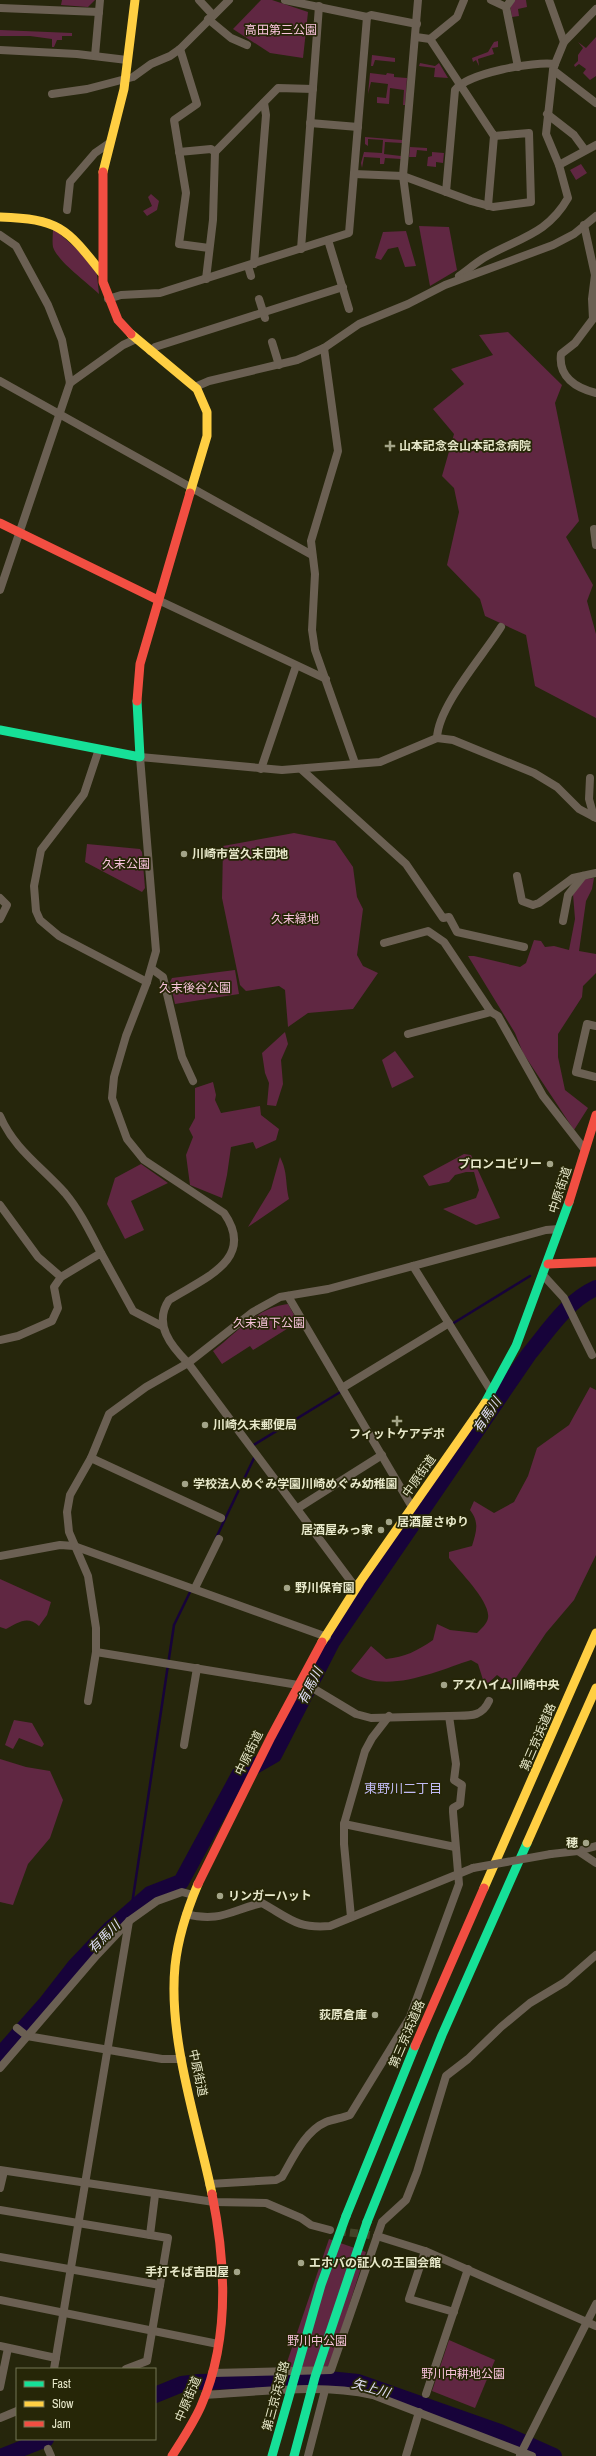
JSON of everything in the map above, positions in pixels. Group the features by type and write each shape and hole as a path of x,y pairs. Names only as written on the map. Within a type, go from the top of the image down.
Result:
{"main road":[{"path":"0,730 140,757 138,682 143,648 192,488 208,428 205,404 195,387 136,339 118,320 108,299 101,272 103,165 119,110 125,79 132,14 135,0"},
{"path":"0,217 42,219 60,225 78,243 101,272"},
{"path":"0,523 158,600"},
{"name":"中原街道","path":"172,2456 192,2425 205,2395 212,2373 218,2344 223,2280 214,2202 182,2058 174,2007 175,1973 179,1937 186,1914 193,1895 301,1683 327,1637 356,1588 491,1391 509,1362 548,1264 596,1115"},
{"path":"548,1264 596,1262"},
{"name":"第三京浜道路","path":"272,2456 321,2285 346,2216 406,2066 596,1633"},
{"path":"294,2456 315,2377 367,2222 442,2035 596,1688"}],"street":[{"path":"95,56 100,0"},
{"path":"199,0 210,17 231,38 247,46"},
{"path":"52,94 87,89 133,77 150,64 170,56 180,49 210,17 229,0"},
{"path":"285,0 367,17 371,15 417,24"},
{"path":"409,221 403,176 418,0"},
{"path":"416,37 430,39 456,17 464,0"},
{"path":"491,0 508,4 518,68"},
{"path":"549,0 564,42"},
{"path":"301,249 319,6"},
{"path":"0,8 99,12"},
{"path":"195,387 209,381 279,365 324,348 354,327 408,304 445,284 488,255 528,237 556,218 568,198 559,165 546,134 547,114 554,67 564,42 596,9"},
{"path":"108,299 121,295 160,293 349,233 367,17"},
{"path":"430,39 494,136 488,206"},
{"path":"180,49 197,104 174,120 186,193 179,244 209,248"},
{"path":"0,50 95,56 127,60"},
{"path":"446,192 455,90 459,84 489,73 518,68 554,67 596,103"},
{"path":"206,279 215,152 278,88 312,89"},
{"path":"251,276 266,116 264,103"},
{"path":"547,114 574,134 585,150"},
{"path":"310,123 358,127"},
{"path":"354,174 403,176 488,206 531,202 529,134 494,136"},
{"path":"67,210 70,182 95,153 108,144"},
{"path":"559,165 596,144"},
{"path":"179,152 211,149 215,152"},
{"path":"445,284 553,245 574,234 596,216"},
{"path":"584,225 595,275 592,299 593,319 575,343 561,354 560,362 570,382 580,389 596,393"},
{"path":"0,235 16,246 48,305 62,340 70,383 61,414 0,590"},
{"path":"328,240 349,308"},
{"path":"150,351 155,346 264,315 343,287"},
{"path":"259,299 264,315"},
{"path":"70,383 123,345 136,339"},
{"path":"272,342 279,365"},
{"path":"324,348 338,451 311,541 315,574 312,630 315,650 355,763"},
{"path":"0,381 312,555"},
{"path":"594,529 596,545"},
{"path":"158,600 326,679"},
{"path":"437,738 437,732 449,702 501,627"},
{"path":"261,769 296,666"},
{"path":"356,1588 298,1508 188,1363 173,1348 162,1326 164,1308 169,1300 226,1263 231,1257 235,1241 230,1221 224,1213 144,1160 127,1139 116,1113 112,1098 114,1077 126,1036 152,969 156,951 140,757 261,769 301,769 355,763 380,762 437,738 453,740 534,773 557,787 579,809 595,818"},
{"path":"99,749 84,794 41,850 34,886 36,912 40,920 59,936 147,982"},
{"path":"301,769 406,864 443,918 449,917 457,932 524,947"},
{"path":"590,778 589,799 595,818"},
{"path":"517,876 522,901 533,905 539,904 573,878 596,873"},
{"path":"563,921 568,895 584,875"},
{"path":"0,898 7,905 0,919"},
{"path":"384,943 428,931 444,942 491,1012 498,1016 544,1096 585,1150"},
{"path":"152,969 163,978 182,1057 193,1081"},
{"path":"408,1034 491,1012"},
{"path":"596,1026 587,1024 576,1072 596,1077"},
{"path":"0,1116 20,1149 64,1192 83,1217 133,1311 162,1326"},
{"path":"0,1205 38,1257 61,1277"},
{"path":"88,1701 96,1652 96,1628 88,1576 69,1532 67,1512 70,1495 91,1458 109,1414 146,1387 188,1363 253,1312 280,1297 328,1290 546,1230 559,1229"},
{"path":"0,1340 18,1336 52,1320 58,1308 54,1287 61,1277 101,1253"},
{"path":"413,1266 491,1391"},
{"path":"543,1275 564,1298 592,1355"},
{"path":"288,1296 412,1507"},
{"path":"342,1388 449,1323"},
{"path":"298,1508 382,1455"},
{"path":"91,1458 221,1518"},
{"path":"195,1588 219,1539"},
{"path":"0,1556 60,1546 74,1546 195,1588 327,1637"},
{"path":"96,1652 301,1683 356,1714 371,1718 389,1716 478,1715 485,1710 489,1701"},
{"path":"184,1745 197,1668"},
{"path":"351,1917 344,1844 344,1824 365,1751 372,1738 389,1716"},
{"path":"209,2184 276,2180 282,2177 316,2128 328,2121 338,2120 350,2114 410,2017 459,1884 453,1808 460,1804 462,1785 454,1780 456,1764 449,1716"},
{"path":"344,1824 455,1847"},
{"path":"186,1914 203,1918 220,1917 262,1903 298,1925 314,1928 330,1926 473,1868 551,1854 578,1851 596,1846"},
{"path":"578,1851 596,1863"},
{"path":"0,2068 25,2035 129,1921 157,1900 182,1892 193,1895"},
{"path":"54,2368 70,2269 87,2183 94,2124 129,1921"},
{"path":"212,2373 331,2370 382,2222 406,2200 418,2172 446,2076 468,2059 501,2027 530,2003 565,1982 596,1955"},
{"path":"17,2028 25,2035 162,2059 182,2058"},
{"path":"0,2188 2,2171 87,2183 155,2195 214,2202 266,2203 301,2218 311,2225 330,2230"},
{"path":"150,2235 155,2195"},
{"path":"0,2210 168,2238 147,2360 128,2368"},
{"path":"377,2236 425,2251 596,2326"},
{"path":"425,2251 409,2299 454,2312"},
{"path":"0,2256 160,2285"},
{"path":"426,2394 468,2269"},
{"path":"0,2300 63,2314 218,2344"},
{"path":"521,2454 586,2321 596,2304"},
{"path":"0,2387 4,2347 56,2358"},
{"path":"308,2456 325,2390"},
{"path":"205,2395 275,2391 354,2391 373,2395 419,2412 521,2454 532,2456"},
{"path":"0,2418 16,2411"},
{"path":"406,2456 419,2412"}],"green space":[{"path":"62,0 95,0 88,7 61,5"},
{"name":"高田第三公園","path":"261,0 272,0 308,12 303,58 270,53 233,29"},
{"path":"515,0 526,0 527,7 518,9 519,16 512,17 510,5"},
{"path":"0,30 72,33 72,36 62,36 62,40 57,40 54,47 52,47 52,39 30,36 0,36"},
{"path":"596,37 596,76 590,80 583,73 586,69 579,64 575,67 574,65 578,61 578,55 583,48 578,42 586,48"},
{"path":"498,41 498,47 492,48 494,54 478,59 479,66 476,60 473,62 472,58 488,52 494,42"},
{"path":"372,55 395,58 395,62 375,60 373,66 371,66"},
{"path":"420,63 435,66 439,63 448,78 434,77 435,68 419,66"},
{"path":"370,73 386,75 387,73 394,74 394,77 407,78 405,105 403,105 404,90 390,88 389,104 377,103 377,97 386,98 388,84 371,82 368,94"},
{"path":"365,137 402,140 402,143 385,142 384,154 401,156 401,159 385,158 384,164 380,164 380,158 364,157 362,168 361,163 364,152 382,153 383,140 368,139 368,146 365,144"},
{"path":"410,147 427,148 427,151 417,150 416,157 409,157"},
{"path":"432,152 444,153 443,163 436,162 436,167 427,166 428,157 432,156"},
{"path":"581,164 587,173 576,180 570,170"},
{"path":"151,194 159,201 157,210 147,216 143,211 152,206 148,197"},
{"path":"419,226 449,227 457,270 430,286"},
{"path":"53,228 96,266 99,294 56,253 53,247"},
{"path":"406,231 416,266 405,267 398,247 388,249 381,260 375,258 383,232"},
{"path":"508,332 562,385 555,403 579,521 566,537 593,585 587,601 596,634 596,718 535,686 526,635 485,616 480,599 447,565 459,512 454,488 442,476 454,434 433,409 464,384 451,369 493,355 479,335"},
{"name":"久末緑地","path":"294,833 335,841 353,867 357,897 363,909 357,955 363,966 378,973 353,1009 308,1013 288,1027 285,990 279,986 246,991 240,985 222,898 223,846"},
{"name":"久末公園","path":"87,844 140,849 142,852 145,888 142,892 85,862"},
{"path":"594,878 592,889 586,901 579,951 596,954 596,973 583,986 582,997 558,1034 558,1057 565,1090 588,1108 574,1130 523,1053 515,1033 468,956 474,956 520,967 526,963 534,940 541,941 545,947 554,946 569,950 575,919 573,894 584,879"},
{"name":"久末後谷公園","path":"235,970 239,994 175,1004 170,982 172,978"},
{"path":"285,1032 288,1044 281,1060 283,1084 276,1106 267,1105 269,1083 265,1073 262,1053"},
{"path":"395,1051 414,1077 392,1088 382,1060"},
{"path":"213,1082 216,1095 215,1100 221,1113 260,1106 261,1115 279,1129 276,1140 256,1149 253,1142 231,1147 222,1198 190,1185 186,1155 193,1137 189,1129 195,1118 195,1088"},
{"path":"464,1154 471,1155 500,1218 476,1225 443,1209 476,1198 479,1190 474,1172 466,1172 455,1175 449,1182 429,1186 423,1176"},
{"path":"280,1157 283,1163 289,1199 248,1227 271,1189"},
{"path":"141,1164 168,1183 131,1201 144,1230 125,1239 107,1204 115,1178"},
{"name":"久末道下公園","path":"288,1304 298,1322 253,1350 250,1346 222,1364 213,1351 257,1315 277,1306"},
{"path":"590,1387 596,1390 596,1555 574,1600 546,1633 511,1685 497,1675 485,1686 478,1664 471,1660 427,1675 395,1681 379,1681 364,1678 351,1671 371,1646 386,1659 399,1657 411,1653 433,1640 437,1624 450,1630 477,1633 484,1626 488,1618 488,1611 485,1604 480,1595 449,1558 449,1552 472,1546 476,1532 476,1523 470,1510 474,1501 494,1513 514,1502 528,1476 537,1448 569,1425"},
{"path":"0,1579 51,1602 47,1615 39,1626 30,1621 22,1621 6,1629 0,1627"},
{"path":"14,1720 32,1723 44,1744 42,1747 19,1738 13,1749 5,1745"},
{"path":"0,1759 26,1767 50,1771 63,1800 50,1838 28,1864 13,1905 0,1902"},
{"name":"野川中公園","path":"329,2239 366,2252 330,2366 285,2368"},
{"name":"野川中耕地公園","path":"449,2340 495,2360 475,2408 432,2391"}],"waterway":[{"path":"452,1324 530,1276"},
{"name":"有馬川","path":"0,2055 47,2002 75,1966 110,1929 150,1894 181,1882 239,1775 274,1755 332,1642 529,1354 567,1308 576,1300 596,1288"},
{"path":"252,1446 342,1391"},
{"path":"216,1538 255,1456"},
{"path":"131,1911 174,1625 191,1590"},
{"name":"矢上川","path":"156,2395 182,2384 199,2382 328,2379 358,2382 500,2432 554,2456"},
{"name":"矢上川","path":"3,2456 43,2440"}],"tunnel":[{"path":"338,2231 377,2236"}],"traffic: fast":[{"path":"0,730 140,757 137,701"},
{"path":"485,1403 516,1346 569,1202"},
{"path":"367,2222 442,2035 527,1843"},
{"path":"346,2216 415,2046"},
{"path":"272,2456 321,2285 346,2216"},
{"path":"294,2456 315,2377 367,2222"}],"traffic: slow":[{"path":"103,172 124,89 135,0"},
{"path":"0,217 35,220 48,223 59,228 79,245 101,272"},
{"path":"131,334 197,389 207,412 207,436 190,493"},
{"path":"322,1642 360,1582 485,1403"},
{"path":"484,1888 596,1633"},
{"path":"527,1843 596,1688"},
{"path":"198,1884 178,1945 175,1966 174,1994 176,2022 185,2080 212,2194"}],"traffic: jam":[{"path":"103,172 103,282 118,320 131,334"},
{"path":"137,701 140,664 190,493"},
{"path":"0,523 158,600"},
{"path":"569,1202 596,1115"},
{"path":"548,1264 596,1262"},
{"path":"198,1884 271,1737 322,1642"},
{"path":"415,2046 484,1888"},
{"path":"172,2456 191,2426 201,2406 217,2355 223,2301 220,2247 212,2194"}],"place":[{"name":"山本記念会山本記念病院","path":"390,446"},
{"name":"川崎市営久末団地","path":"184,854"},
{"name":"ブロンコビリー","path":"550,1164"},
{"name":"フィットケアデポ","path":"397,1421"},
{"name":"川崎久末郵便局","path":"205,1425"},
{"name":"学校法人めぐみ学園川崎めぐみ幼稚園","path":"185,1484"},
{"name":"居酒屋さゆり","path":"389,1522"},
{"name":"居酒屋みっ家","path":"381,1530"},
{"name":"野川保育園","path":"287,1588"},
{"name":"アズハイム川崎中央","path":"444,1685"},
{"name":"穂","path":"586,1843"},
{"name":"リンガーハット","path":"220,1896"},
{"name":"荻原倉庫","path":"375,2015"},
{"name":"エホバの証人の王国会館","path":"301,2263"},
{"name":"手打そば吉田屋","path":"237,2272"}],"district":[{"name":"東野川二丁目","path":"403,1788"}]}
